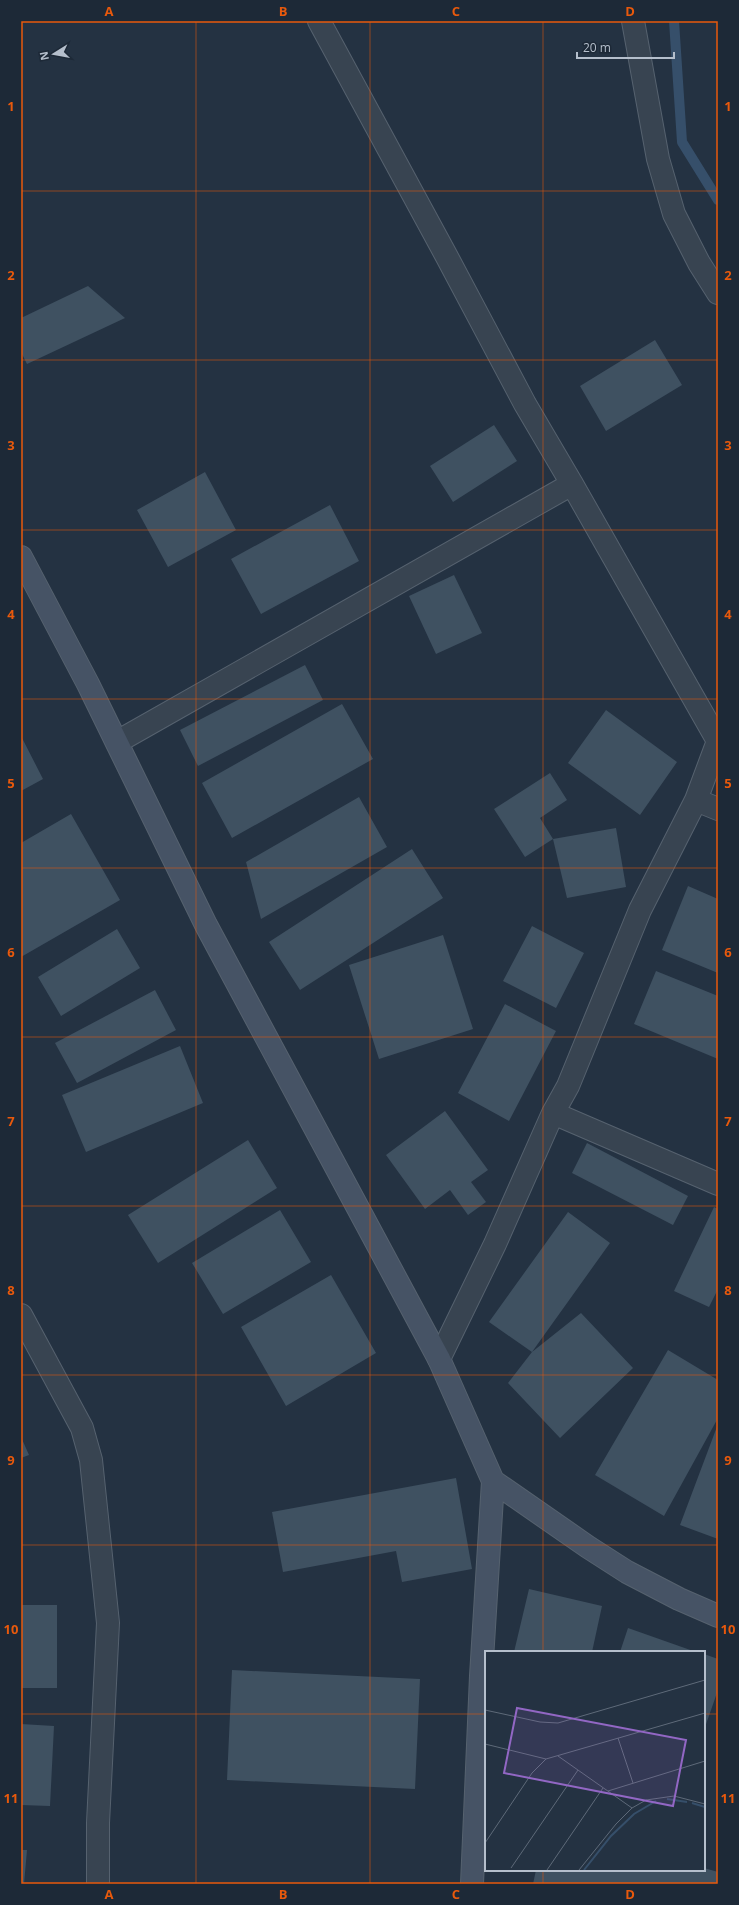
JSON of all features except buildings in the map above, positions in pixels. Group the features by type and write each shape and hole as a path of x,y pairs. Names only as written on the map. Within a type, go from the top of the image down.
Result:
{"main road":[{"path":"21,557 116,742 210,932 439,1359 493,1481 481,1668 472,1884"},
{"path":"493,1481 588,1547 627,1572 679,1599 718,1616"}],"street":[{"path":"319,21 448,257 525,404 718,741 696,800 640,910 568,1086 439,1359"},
{"path":"633,21 658,159 674,214 699,262 718,293"},
{"path":"116,742 572,484"},
{"path":"696,800 718,809"},
{"path":"554,1113 718,1184"},
{"path":"21,1315 82,1428 90,1460 108,1623 99,1815 98,1884"}],"waterway":[{"path":"674,21 682,142 718,200"}]}
